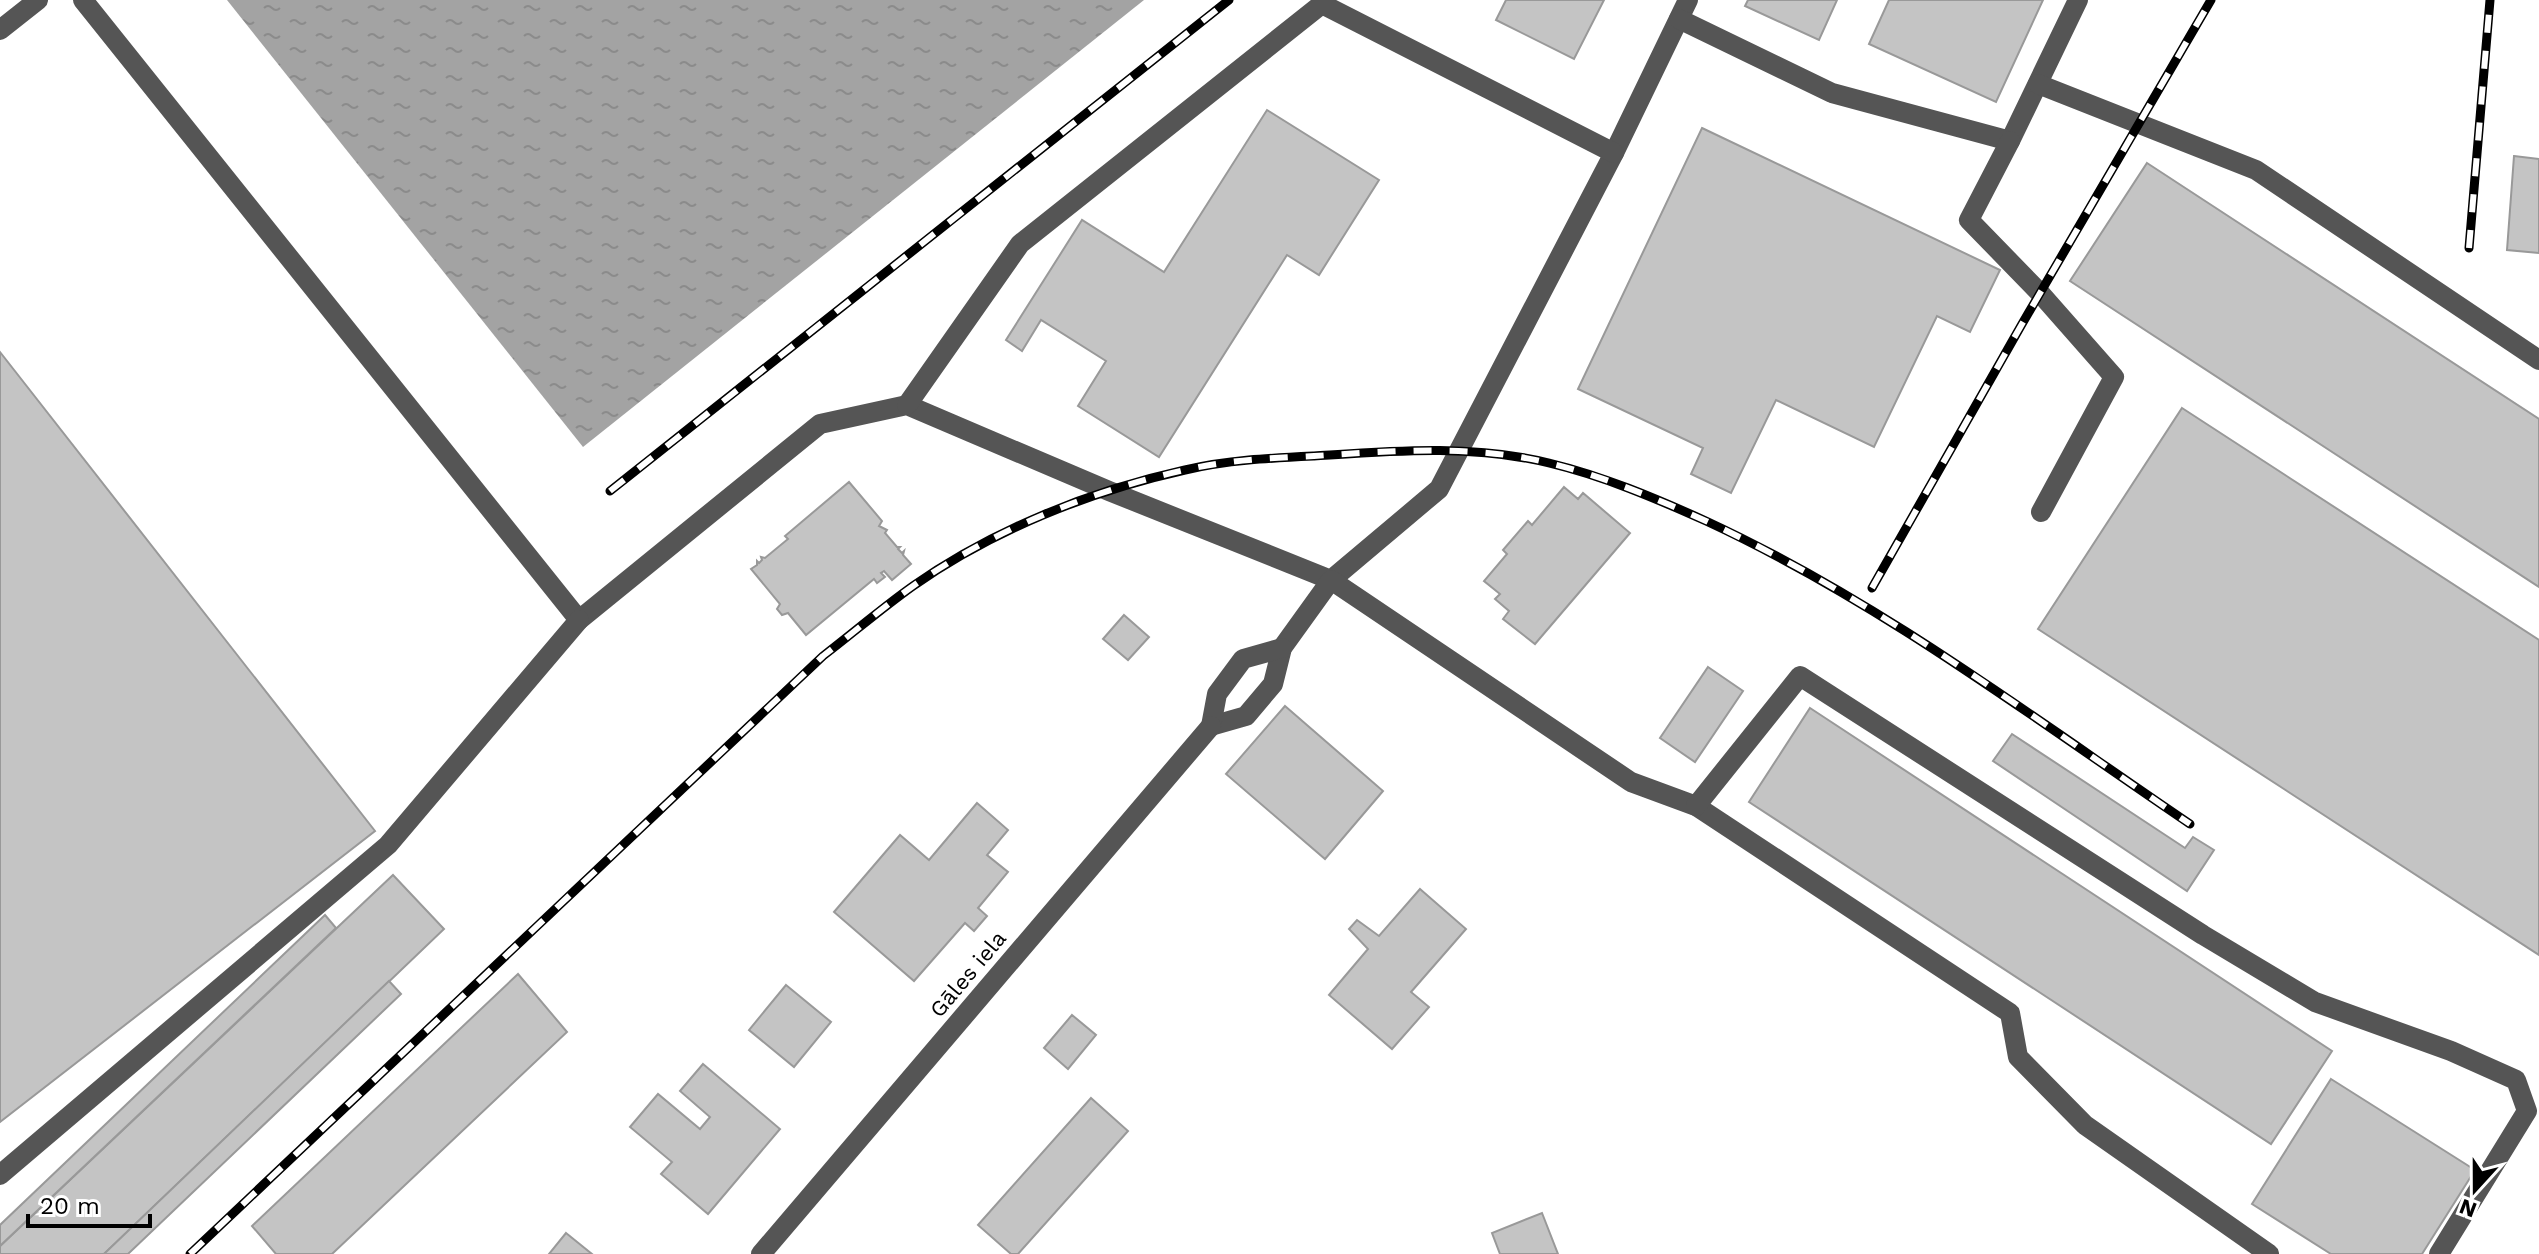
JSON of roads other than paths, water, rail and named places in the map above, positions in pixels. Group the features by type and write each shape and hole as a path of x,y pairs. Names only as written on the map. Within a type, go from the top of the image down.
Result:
{"street":[{"path":"0,30 38,0"},
{"path":"83,0 579,620"},
{"path":"2041,512 2114,377 2040,293 1969,220 2078,0"},
{"path":"907,405 1020,244 1322,4 1614,153"},
{"path":"1282,648 1243,659 1217,694 1211,726 1246,716 1273,684 1282,648 1331,580 1439,489 1614,153 1684,9 1832,93 2010,141"},
{"path":"2038,84 2256,170 2539,360"},
{"path":"0,1175 388,845 579,620 820,424 907,405 1109,491 1331,580 1631,782 1696,806 2010,1013 2018,1057 2085,1125 2269,1254"},
{"path":"1696,806 1800,676 2203,935 2315,1002 2451,1051 2516,1080 2527,1111 2439,1254"},
{"name":"Gāles iela","path":"761,1254 1211,726"}],"water":[{"path":"227,0 1144,0 583,447"}],"railway":[{"path":"610,491 1229,0"},
{"path":"1872,588 2211,0"},
{"path":"2469,248 2490,0"},
{"path":"190,1254 823,656 913,586 1009,530 1078,501 1185,470 1265,459 1402,451 1461,451 1520,457 1609,481 1706,521 1832,587 1954,662 2190,824"}]}
